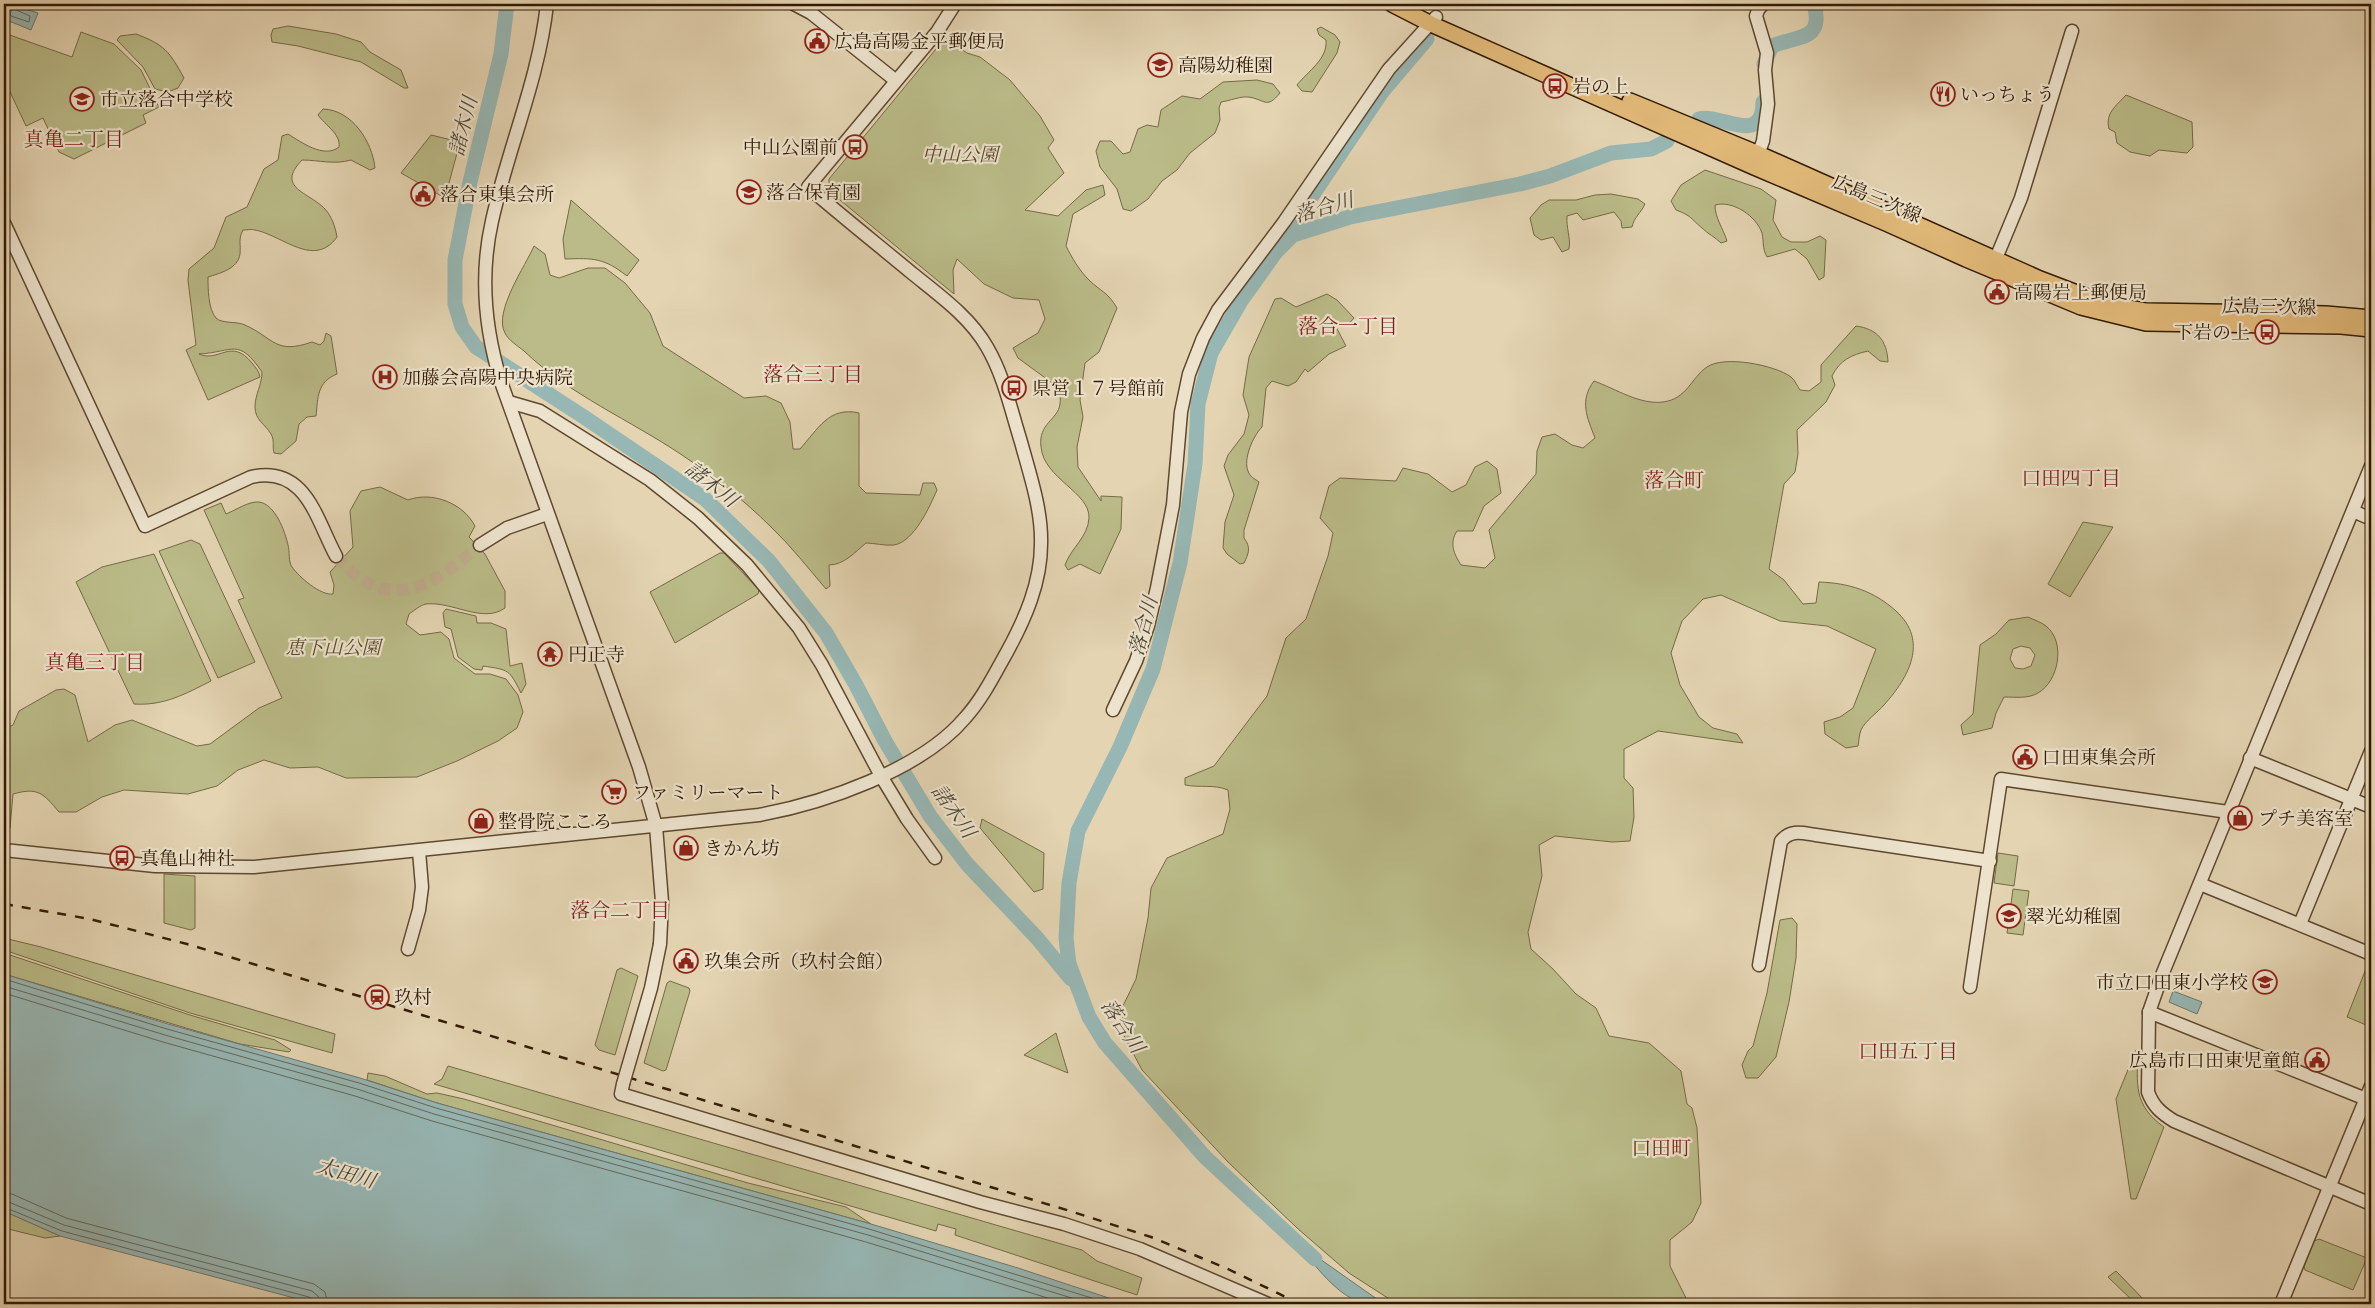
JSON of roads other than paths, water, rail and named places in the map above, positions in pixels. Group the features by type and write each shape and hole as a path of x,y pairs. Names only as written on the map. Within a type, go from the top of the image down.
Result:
{"main road":[{"name":"広島三次線","path":"1392,4 1756,161 1886,223 2103,303 2146,311 2326,314 2371,318"},
{"name":"広島三次線","path":"1412,4 1434,21"},
{"name":"広島三次線","path":"1993,264 2081,307 2146,323 2340,326 2371,330"}],"street":[{"path":"546,4 539,55 530,92 492,221 487,250 485,293 488,328 499,375 638,767 656,826 662,902 660,944 651,988 621,1094 980,1202 1064,1224 1140,1249 1268,1304"},
{"path":"794,4 816,16 895,80"},
{"path":"4,850 155,866 200,868 254,867 759,815 837,795 935,747 949,735 978,703 1019,630 1030,604 1038,575 1041,545 1039,512 1028,466 1001,376 987,346 971,325 945,300 808,187 895,80 937,32 955,4"},
{"path":"1756,161 1768,114 1765,70 1767,53 1756,16 1758,10 1764,4"},
{"path":"1113,710 1136,661 1155,598 1173,505 1181,412 1189,374 1203,338 1218,310 1284,222 1389,69 1434,21"},
{"path":"1993,264 2021,198 2072,31"},
{"path":"4,223 145,526 252,477 263,474 279,476 298,486 312,505 336,556"},
{"path":"509,402 540,412 650,480 698,518 747,565 771,591 808,643 883,774 935,858"},
{"path":"2371,466 2162,975 2149,1012 2148,1092 2152,1103 2161,1113 2174,1121 2371,1204"},
{"path":"2353,511 2371,518"},
{"path":"480,545 507,528 547,514"},
{"path":"2300,924 2371,750"},
{"path":"2250,758 2371,807"},
{"path":"1970,988 2001,779 2228,812"},
{"path":"1759,965 1781,841 1786,834 1793,832 1816,835 1990,861"},
{"path":"408,949 419,910 422,887 419,850"},
{"path":"2200,884 2371,954"},
{"path":"2149,1012 2369,1100"},
{"path":"2280,1304 2329,1187 2369,1100 2371,1086"}],"water":[{"path":"8,4 38,13 31,30 4,19"},
{"name":"太田川","path":"4,974 168,1024 360,1078 437,1103 871,1224 1018,1268 1127,1304 317,1304 60,1236 4,1211"},
{"path":"2173,991 2202,1002 2197,1014 2169,1002"},
{"path":"1300,1245 1384,1304 1362,1304 1342,1292 1319,1270"}],"waterway":[{"name":"諸木川","path":"507,4 501,54 470,182 455,260 455,304 462,327 476,347 705,499 769,561 826,633 885,741 930,816 967,864 1037,938 1071,979"},
{"name":"落合川","path":"1764,64 1772,46 1800,38 1812,31 1816,16 1814,4"},
{"path":"1293,235 1305,206 1382,92 1427,39"},
{"name":"落合川","path":"1699,119 1708,118 1749,126 1756,123 1761,115 1763,102"},
{"name":"落合川","path":"1315,1259 1205,1157 1105,1043 1089,1017 1069,964 1066,938 1069,883 1078,831 1120,747 1153,669 1180,563 1195,464 1198,404 1211,353 1241,301 1276,252 1293,235 1350,217 1520,184 1550,176 1611,153 1651,149 1667,141"}],"tunnel":[{"path":"336,556 358,577 375,586 392,590 408,589 423,585 438,577 480,545"}],"railway":[{"path":"4,904 90,919 187,944 1070,1211 1151,1237 1228,1269 1300,1304"}],"place":[{"name":"広島高陽金平郵便局","path":"817,41"},
{"name":"高陽幼稚園","path":"1160,65"},
{"name":"岩の上","path":"1555,86"},
{"name":"いっちょう","path":"1943,94"},
{"name":"市立落合中学校","path":"82,99"},
{"name":"中山公園前","path":"855,147"},
{"name":"落合保育園","path":"749,192"},
{"name":"落合東集会所","path":"423,194"},
{"name":"高陽岩上郵便局","path":"1997,292"},
{"name":"下岩の上","path":"2267,332"},
{"name":"加藤会高陽中央病院","path":"385,377"},
{"name":"県営１７号館前","path":"1014,388"},
{"name":"円正寺","path":"550,654"},
{"name":"口田東集会所","path":"2025,757"},
{"name":"ファミリーマート","path":"614,792"},
{"name":"プチ美容室","path":"2240,818"},
{"name":"整骨院こころ","path":"481,821"},
{"name":"きかん坊","path":"686,848"},
{"name":"真亀山神社","path":"122,858"},
{"name":"翠光幼稚園","path":"2009,916"},
{"name":"玖集会所（玖村会館）","path":"686,961"},
{"name":"市立口田東小学校","path":"2265,982"},
{"name":"玖村","path":"377,997"},
{"name":"広島市口田東児童館","path":"2317,1060"}],"district":[{"name":"真亀二丁目","path":"74,139"},
{"name":"落合一丁目","path":"1348,326"},
{"name":"落合三丁目","path":"813,374"},
{"name":"口田四丁目","path":"2071,478"},
{"name":"落合町","path":"1674,480"},
{"name":"真亀三丁目","path":"95,662"},
{"name":"落合二丁目","path":"620,910"},
{"name":"口田五丁目","path":"1908,1051"},
{"name":"口田町","path":"1661,1148"}],"park label":[{"name":"中山公園","path":"960,154"},
{"name":"恵下山公園","path":"333,647"}]}
